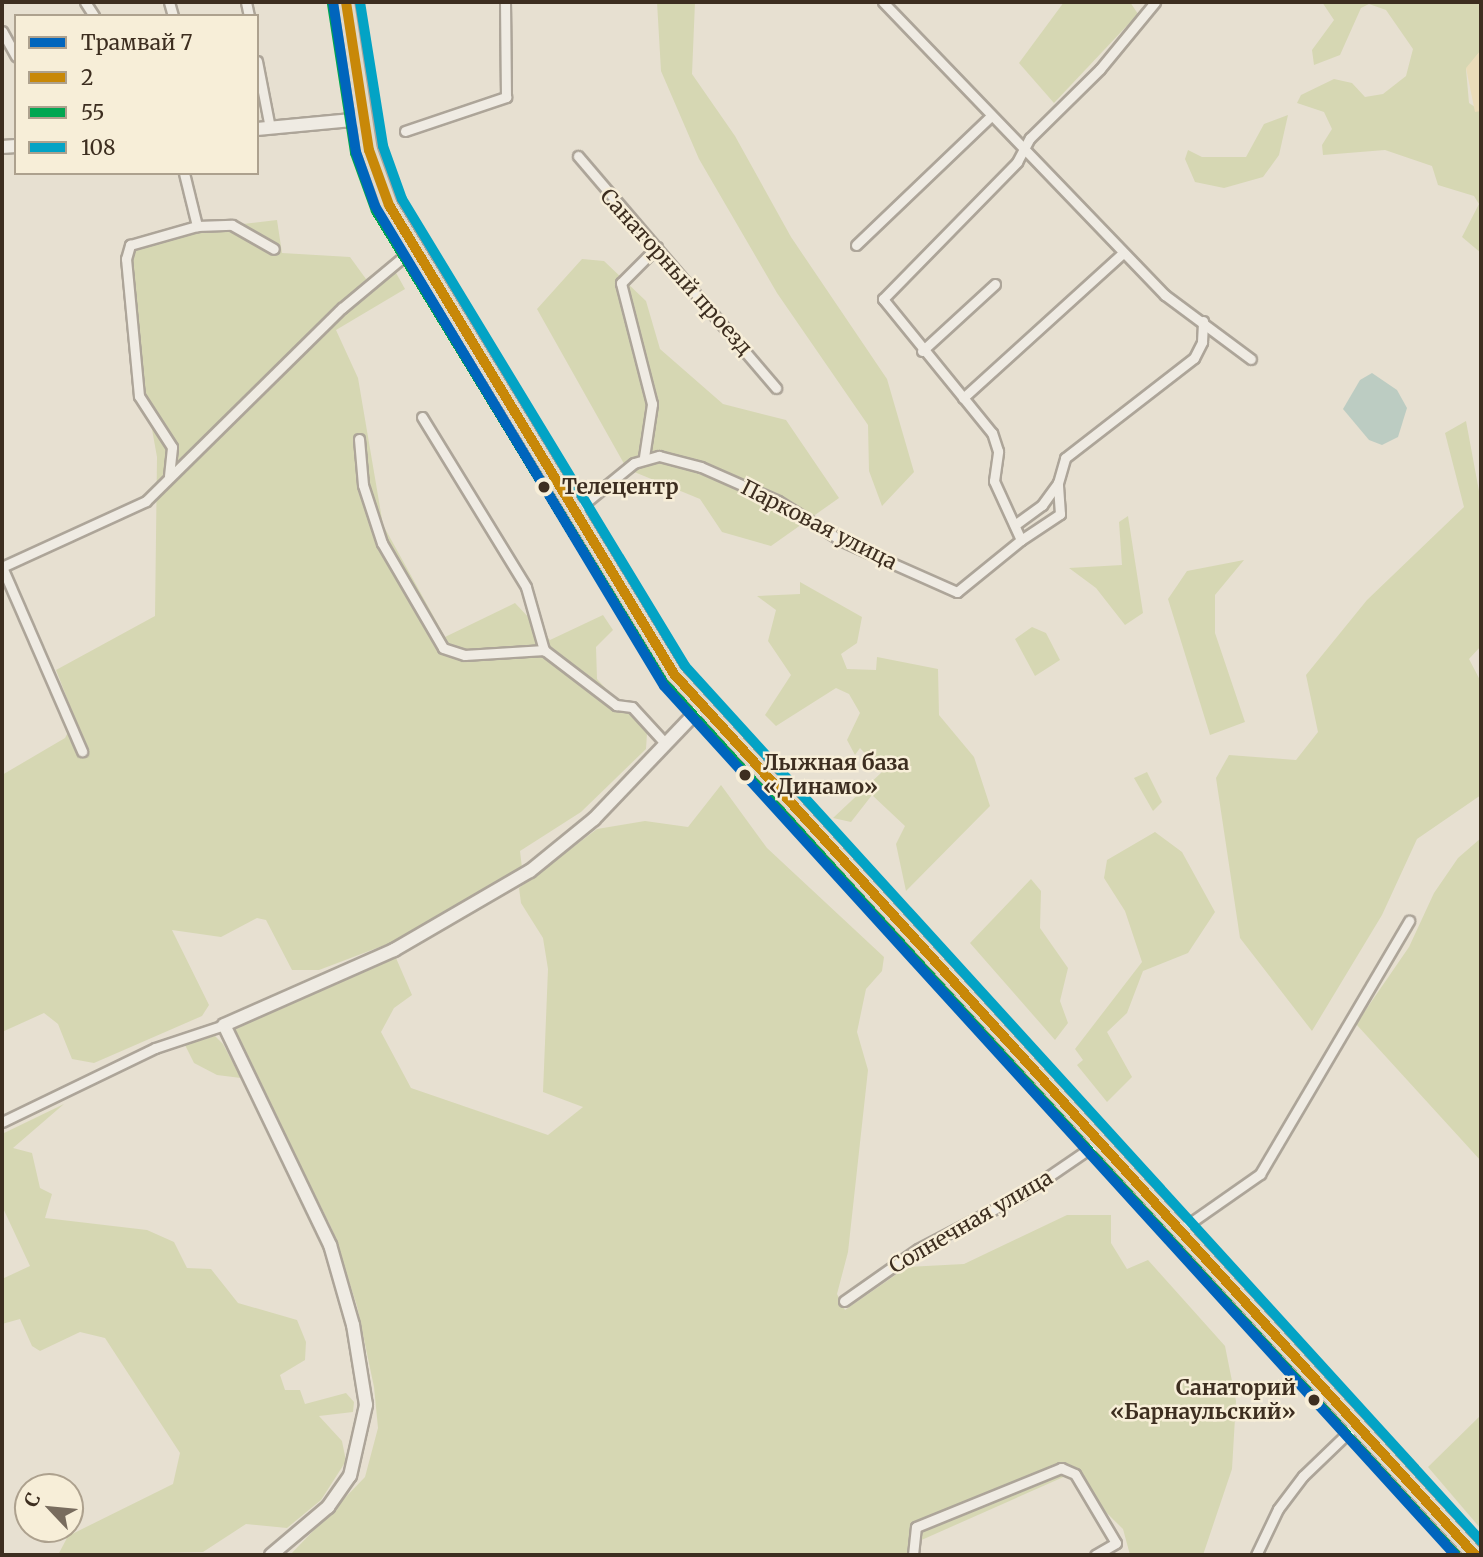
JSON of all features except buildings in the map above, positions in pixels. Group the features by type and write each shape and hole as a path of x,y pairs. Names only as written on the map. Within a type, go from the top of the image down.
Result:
{"highway":[{"path":"346,2 363,119 377,177 414,248 641,626 702,706 1475,1555"}],"street":[{"path":"405,131 497,103 506,97 510,85 505,2"},
{"path":"883,2 1165,295 1251,359"},
{"path":"1021,540 1016,524 994,481 997,442 883,299 1025,150 1030,138 1100,69 1154,2"},
{"path":"2,32 14,53"},
{"path":"259,80 264,128 363,119"},
{"path":"856,245 991,116"},
{"name":"Санаторный проезд","path":"578,156 776,388"},
{"path":"184,175 197,226"},
{"path":"166,480 173,447 139,396 126,259 130,245 197,226 232,225 274,249"},
{"path":"574,512 644,457 652,404 621,283 657,247"},
{"path":"82,751 2,567 125,514 166,480 342,308 414,248"},
{"path":"963,398 1123,253"},
{"path":"922,351 995,284"},
{"name":"Парковая улица","path":"644,457 701,467 957,592 1021,540 1060,514 1058,483 1065,458 1194,358 1202,342 1203,321"},
{"path":"422,417 526,587 544,650 616,705 632,707 665,743"},
{"path":"359,439 363,485 382,543 443,648 465,655 544,650"},
{"path":"1016,524 1042,505 1058,483"},
{"path":"2,1122 155,1048 224,1024 394,950 501,891 580,832 702,706"},
{"path":"1180,1230 1260,1174 1409,921"},
{"path":"224,1024 334,1255 354,1325 366,1405 350,1476 319,1516 271,1555"},
{"name":"Солнечная улица","path":"844,1301 918,1249 1023,1194 1099,1142"},
{"path":"1256,1555 1278,1509 1303,1476 1357,1424"},
{"path":"913,1555 909,1546 916,1527 1061,1468 1075,1474 1121,1555"},
{"path":"1095,1555 1116,1544"}],"green space":[{"path":"657,2 695,2 692,74 735,136 791,237 887,379 914,472 882,506 869,471 868,425 777,293 699,159 661,71"},
{"path":"1064,2 1130,2 1138,14 1054,103 1019,63"},
{"path":"1322,2 1481,2 1481,50 1466,69 1469,103 1481,111 1481,253 1462,237 1479,204 1474,196 1438,185 1432,166 1385,150 1323,155 1322,145 1332,129 1324,112 1297,103 1301,95 1334,79 1352,83 1365,97 1383,94 1406,76 1413,49 1386,10 1369,4 1361,8 1340,55 1314,65 1312,50 1334,20"},
{"path":"1288,115 1279,155 1263,177 1224,188 1195,182 1185,159 1188,150 1202,157 1246,157 1264,124"},
{"path":"277,220 282,253 350,257 366,279 390,262 405,289 336,330 358,378 383,525 445,637 515,603 550,640 603,615 613,630 596,647 597,679 647,733 646,749 581,812 520,851 522,868 406,937 319,970 292,970 266,920 257,918 221,937 172,930 209,1005 202,1016 94,1063 72,1059 58,1024 44,1013 2,1032 2,775 65,738 75,719 56,670 155,616 157,457 121,258 147,235"},
{"path":"582,259 604,261 646,301 660,349 723,404 786,420 839,498 771,546 722,532 700,499 627,469 537,309"},
{"path":"1466,421 1481,502 1481,646 1469,659 1481,682 1481,795 1417,839 1382,915 1312,1031 1240,938 1216,778 1229,755 1296,760 1318,732 1306,675 1367,600 1464,507 1445,433"},
{"path":"1128,516 1143,613 1125,625 1096,588 1069,568 1122,565 1119,522"},
{"path":"1244,560 1215,595 1215,633 1245,722 1210,735 1168,599 1187,571"},
{"path":"800,582 862,617 857,643 841,654 847,669 876,670 877,657 938,669 939,715 974,757 990,806 906,891 896,844 905,826 872,795 851,822 833,818 882,772 860,748 855,755 847,740 860,713 849,694 836,688 776,726 765,715 791,675 768,641 776,610 757,596 800,594"},
{"path":"1032,627 1046,633 1060,660 1035,676 1015,639"},
{"path":"1147,772 1162,802 1153,811 1134,778"},
{"path":"721,785 767,848 884,957 882,971 866,989 857,1032 868,1070 848,1252 837,1294 845,1310 907,1267 964,1264 1067,1215 1111,1215 1111,1243 1127,1269 1148,1260 1225,1346 1236,1401 1232,1469 1203,1555 1130,1555 1123,1529 1068,1475 917,1542 921,1555 290,1555 365,1477 378,1428 374,1387 357,1306 332,1229 232,1028 396,958 412,995 394,1008 381,1032 411,1088 548,1135 583,1107 543,1092 548,969 543,938 521,903 519,888 597,829 645,821 688,827"},
{"path":"1155,832 1182,852 1215,912 1188,953 1143,971 1127,1013 1107,1032 1132,1077 1107,1102 1077,1065 1083,1060 1075,1049 1142,962 1125,911 1104,878 1107,860"},
{"path":"1481,838 1481,1161 1356,1024 1409,947 1434,893 1458,858"},
{"path":"1031,879 1041,891 1040,928 1068,968 1060,1001 1068,1023 1055,1040 970,943"},
{"path":"215,1036 223,1044 241,1078 217,1075 194,1063 185,1045"},
{"path":"64,1104 13,1148 32,1153 40,1188 52,1194 45,1218 147,1230 174,1242 187,1268 211,1269 238,1303 297,1320 306,1342 305,1360 280,1375 285,1390 300,1390 305,1404 346,1393 354,1402 353,1412 319,1416 342,1441 346,1461 321,1500 287,1528 246,1524 203,1552 58,1555 64,1543 84,1543 84,1528 173,1484 180,1453 105,1338 80,1332 40,1351 32,1346 20,1319 2,1324 2,1279 30,1266 2,1206 2,1134"},
{"path":"1481,1415 1481,1529 1428,1467"}],"sand":[{"path":"1481,50 1481,111 1475,112 1466,68"}],"shaded area":[{"path":"1372,373 1397,390 1407,408 1398,437 1382,445 1369,440 1343,409 1360,380"}],"tram line":[{"name":"7","path":"333,2 356,152 375,206 664,686 1455,1555"}],"transit line":[{"name":"2","path":"346,2 369,150 389,205 674,674 1475,1555"},
{"name":"108","path":"360,2 383,146 402,199 685,666 1481,1541"},
{"name":"55","path":"332,4 355,153 376,211 663,682 1456,1555"}],"place":[{"name":"Телецентр","path":"544,487"},
{"name":"Лыжная база «Динамо»","path":"745,775"},
{"name":"Санаторий «Барнаульский»","path":"1314,1400"}]}
